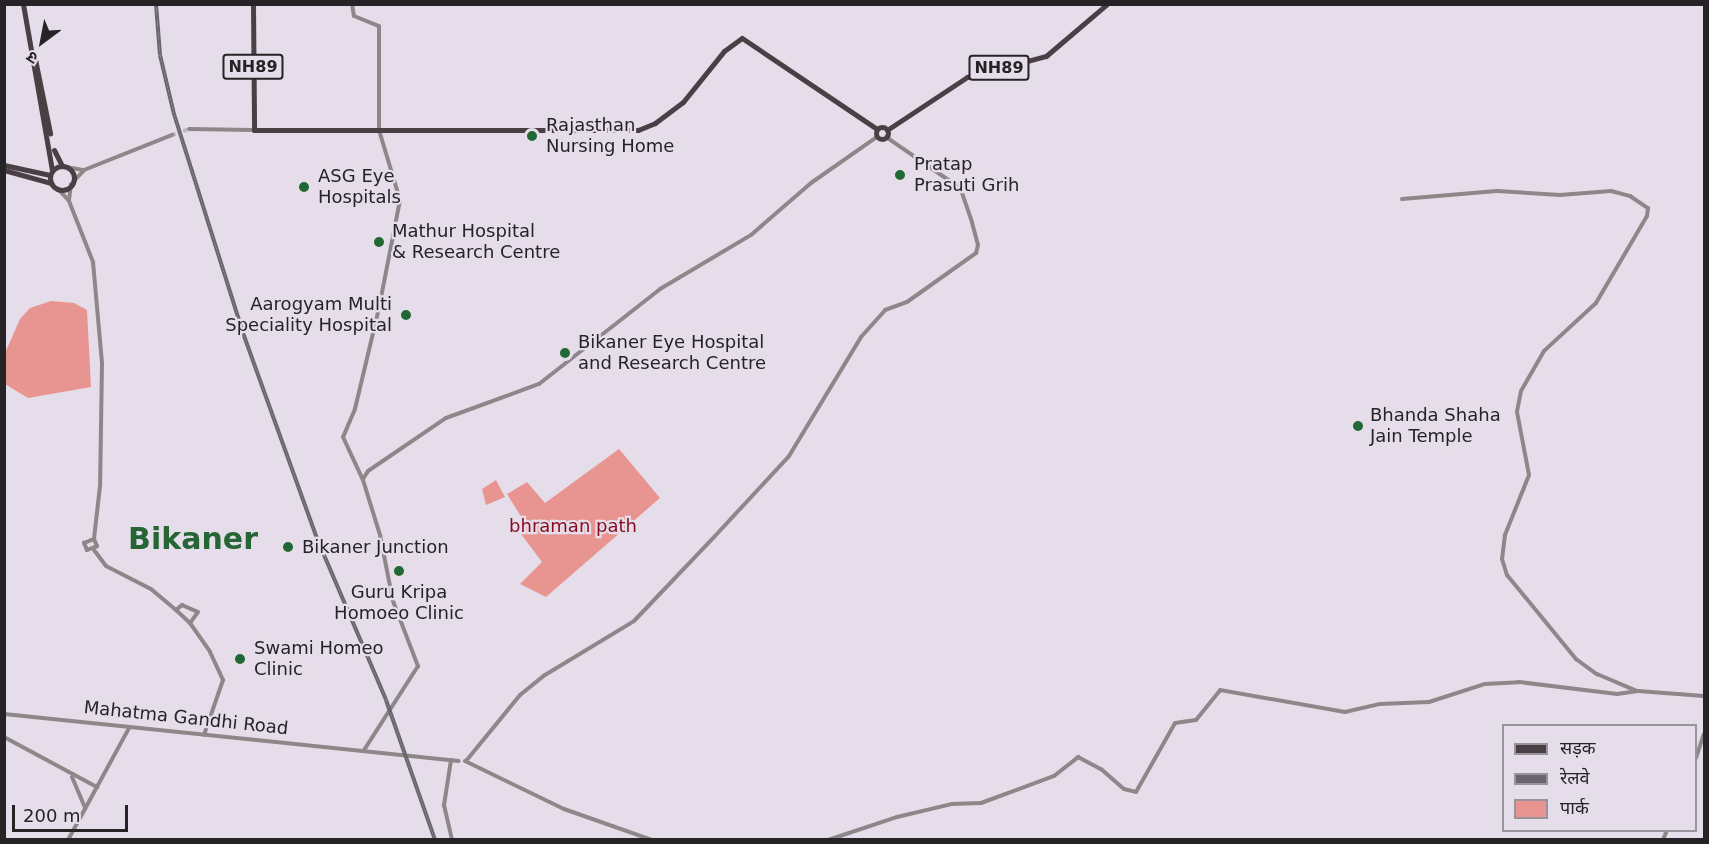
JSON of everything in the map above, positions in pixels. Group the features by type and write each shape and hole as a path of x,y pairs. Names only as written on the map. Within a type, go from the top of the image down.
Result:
{"main road":[{"name":"NH89","path":"253,4 254,130"},
{"name":"NH89","path":"887,129 967,77 1046,56 1107,4"},
{"path":"24,8 51,183"},
{"path":"254,130 638,130 657,122 683,102 740,38 815,84 877,129 887,129 886,137 877,137 877,129"},
{"path":"4,170 51,183 57,188 72,183 72,173 54,152 30,44"},
{"path":"4,165 51,173 64,166"}],"street":[{"path":"352,4 354,16 379,26 379,130 394,173 399,214 355,409 343,438 363,480 380,535 393,601 418,666 364,750"},
{"path":"189,129 254,130"},
{"path":"69,201 72,183 84,170 172,135"},
{"path":"363,480 368,471 446,418 538,384 660,289 751,235 811,183 877,137"},
{"path":"463,761 520,695 545,675 634,621 712,539 789,456 860,339 885,310 907,302 975,253 978,245 960,188 886,137"},
{"path":"64,166 84,170"},
{"path":"57,188 69,201 90,249 97,299 102,363 100,486 94,539 97,546 93,550 87,550 84,543 94,539"},
{"path":"1402,199 1497,191 1560,195 1611,191 1630,196 1648,208 1647,216 1596,303 1544,351 1521,391 1517,412 1529,476 1505,535 1502,559 1507,575 1576,659 1597,674 1638,691"},
{"path":"93,550 106,566 151,589 176,610 190,623 210,652 223,680 204,735"},
{"path":"176,610 184,605 198,612 190,623"},
{"path":"828,840 897,817 952,804 981,802 1054,776 1078,757 1101,769 1126,791 1136,792 1175,723 1196,720 1220,690 1345,712 1380,704 1429,702 1485,684 1530,682 1610,694 1638,691 1704,696"},
{"name":"Mahatma Gandhi Road","path":"4,714 463,761 564,809 652,840"},
{"path":"68,840 129,728"},
{"path":"1697,753 1704,734"},
{"path":"4,737 72,777 97,787"},
{"path":"451,760 444,805 452,840"},
{"path":"72,777 85,808"}],"green space":[{"path":"51,301 74,303 87,310 91,387 28,398 5,384 5,353 20,319 30,308"},
{"name":"bhraman path","path":"619,449 660,498 546,597 520,584 542,562 518,530 525,523 507,494 527,482 545,503"},
{"path":"496,480 505,497 486,505 482,489"}],"tunnel":[{"path":"172,135 189,129"}],"railway":[{"path":"156,4 160,55 174,114 243,333 318,541 386,700 435,840"}],"place":[{"name":"Rajasthan Nursing Home","path":"532,136"},
{"name":"Pratap Prasuti Grih","path":"900,175"},
{"name":"ASG Eye Hospitals","path":"304,187"},
{"name":"Mathur Hospital & Research Centre","path":"379,242"},
{"name":"Aarogyam Multi Speciality Hospital","path":"406,315"},
{"name":"Bikaner Eye Hospital and Research Centre","path":"565,353"},
{"name":"Bhanda Shaha Jain Temple","path":"1358,426"},
{"name":"Bikaner Junction","path":"288,547"},
{"name":"Guru Kripa Homoeo Clinic","path":"399,571"},
{"name":"Swami Homeo Clinic","path":"240,659"}],"district":[{"name":"Bikaner","path":"193,539"}]}
